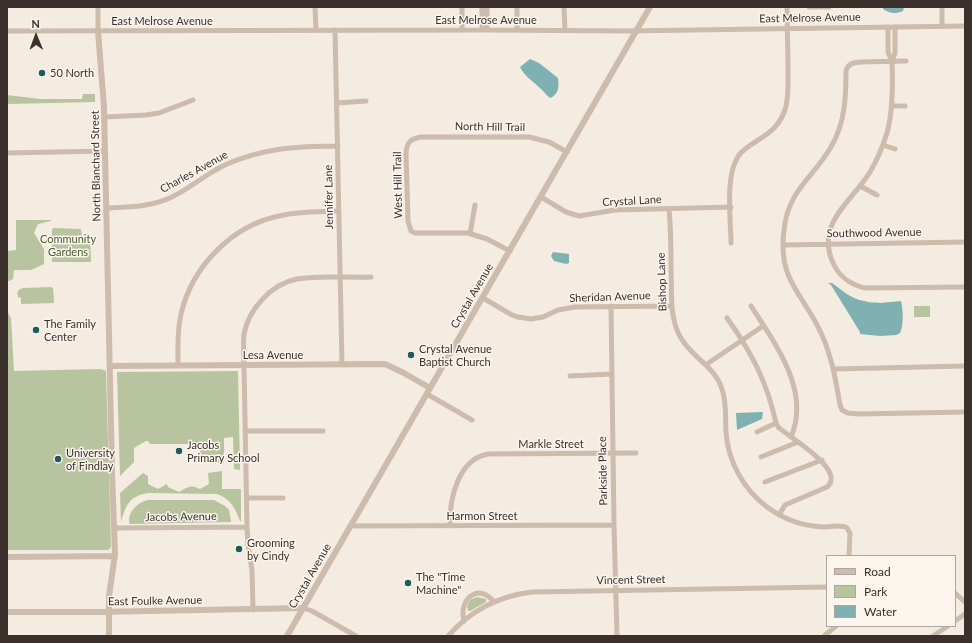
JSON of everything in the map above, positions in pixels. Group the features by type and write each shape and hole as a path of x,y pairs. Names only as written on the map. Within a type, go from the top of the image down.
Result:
{"street":[{"name":"North Blanchard Street","path":"98,7 107,208 115,528 115,556 110,586 109,636"},
{"path":"315,7 316,30"},
{"path":"462,7 462,30"},
{"path":"482,7 484,30"},
{"path":"484,30 487,7"},
{"path":"517,7 517,30"},
{"path":"564,7 565,30"},
{"name":"Crystal Avenue","path":"287,636 650,7"},
{"path":"731,244 731,174 735,162 744,149 772,131 785,110 788,90 787,7"},
{"path":"809,7 830,7"},
{"path":"942,7 942,26"},
{"name":"East Melrose Avenue","path":"7,31 636,31 965,26"},
{"path":"888,27 888,53 892,61"},
{"path":"894,27 895,52 892,61 892,106 887,132 883,145 870,172 834,219 829,234 831,259 844,278 859,286 875,289 965,287"},
{"name":"Jennifer Lane","path":"335,30 342,364"},
{"path":"906,61 852,62 848,65 846,71 846,100 841,126 825,158 804,182 793,199 785,221 783,245 785,267 796,292 822,334 834,369 842,410 845,412 858,414 965,412"},
{"path":"104,117 159,113 193,100"},
{"path":"337,103 366,101"},
{"path":"892,106 905,106"},
{"name":"North Hill Trail","path":"411,139 438,136 529,137 549,142 567,152"},
{"name":"West Hill Trail","path":"411,139 406,153 408,221 411,231 414,233 470,234"},
{"path":"883,145 895,149"},
{"name":"Charles Avenue","path":"107,208 140,206 159,202 180,193 219,168 266,151 303,146 338,146"},
{"path":"7,153 105,151"},
{"path":"860,186 877,195"},
{"name":"Crystal Lane","path":"541,197 566,212 579,216 615,210 730,207"},
{"path":"475,205 470,234 487,239 510,251"},
{"name":"Bishop Lane","path":"670,209 672,306 677,330 686,345 707,364"},
{"path":"178,365 179,327 185,301 196,277 218,250 239,232 265,219 290,213 339,212"},
{"name":"Southwood Avenue","path":"783,245 965,242"},
{"path":"253,610 252,570 247,527 244,365 244,340 246,327 254,310 266,295 293,280 305,278 371,277"},
{"name":"Sheridan Avenue","path":"482,298 512,315 531,319 543,317 565,308 575,307 672,306"},
{"name":"Parkside Place","path":"611,306 617,636"},
{"path":"752,306 781,353 794,387 797,418 795,429 791,437"},
{"path":"726,318 742,340 756,364 769,395 776,423 791,437 822,460 830,472 832,481 827,487 785,505 779,514"},
{"path":"763,326 707,364 717,378 723,391 727,444 736,470 752,494 766,506 790,520 809,525 844,526 847,528 850,533 850,555"},
{"name":"Lesa Avenue","path":"110,366 388,365 429,391"},
{"path":"834,369 965,366"},
{"path":"570,376 612,374"},
{"path":"429,391 472,420"},
{"path":"757,432 776,423"},
{"path":"245,431 323,431"},
{"path":"761,457 798,442"},
{"name":"Markle Street","path":"450,526 451,502 465,469 476,458 489,454 636,453"},
{"path":"765,482 822,460"},
{"path":"247,498 283,498"},
{"name":"Harmon Street","path":"350,526 614,525"},
{"name":"Jacobs Avenue","path":"115,528 247,527"},
{"path":"7,557 115,556"},
{"name":"Vincent Street","path":"448,636 475,612 494,602 518,593 826,587"},
{"path":"464,621 462,613 463,607 466,600 471,596 484,594 489,596 494,602"},
{"path":"956,594 965,602"},
{"path":"303,608 312,611 356,636"},
{"name":"East Foulke Avenue","path":"7,612 109,612 303,608"},
{"path":"956,620 965,614"},
{"path":"824,636 835,627"},
{"path":"933,636 946,627"}],"green space":[{"path":"83,94 95,94 95,102 7,104 7,95 40,99 82,99"},
{"path":"16,220 51,221 38,224 34,233 44,249 44,264 31,270 14,270 13,279 7,282 7,251 16,250"},
{"name":"Community Gardens","path":"53,228 81,229 82,237 90,237 91,262 52,262"},
{"path":"23,288 53,288 54,303 21,304 21,298 18,297 18,291"},
{"path":"914,306 930,306 930,317 914,317"},
{"name":"University of Findlay","path":"7,311 11,318 14,371 101,369 106,371 111,547 108,550 7,550"},
{"path":"238,371 240,470 234,469 233,437 224,438 224,463 212,463 212,458 216,458 216,455 204,455 203,458 200,459 200,444 150,444 146,441 134,448 134,462 120,476 117,372"},
{"path":"222,471 222,489 241,489 241,521 229,501 217,494 148,493 136,496 129,502 121,522 120,493 143,473 148,476 148,484 158,489 167,484 168,487 179,492 191,486 200,489 209,484 208,473"},
{"path":"148,500 214,500 229,510 231,522 130,524 129,520 131,512 140,503"},
{"path":"477,597 486,599 486,602 468,611 467,606 470,600"}],"water":[{"path":"883,7 904,7 903,11 891,13 883,9"},
{"path":"530,59 539,63 558,78 558,90 551,98 527,76 520,67"},
{"path":"553,252 569,254 569,263 566,264 554,261 551,256"},
{"path":"828,283 832,283 847,294 866,302 880,303 901,301 903,317 900,333 896,335 880,336 860,334 831,285"},
{"path":"763,412 762,419 737,430 736,413"}],"place":[{"name":"50 North","path":"42,73"},
{"name":"The Family Center","path":"36,330"},
{"name":"Crystal Avenue Baptist Church","path":"411,355"},
{"name":"Jacobs Primary School","path":"179,451"},
{"name":"University of Findlay","path":"58,459"},
{"name":"Grooming by Cindy","path":"239,549"},
{"name":"The \"Time Machine\"","path":"408,583"}]}
